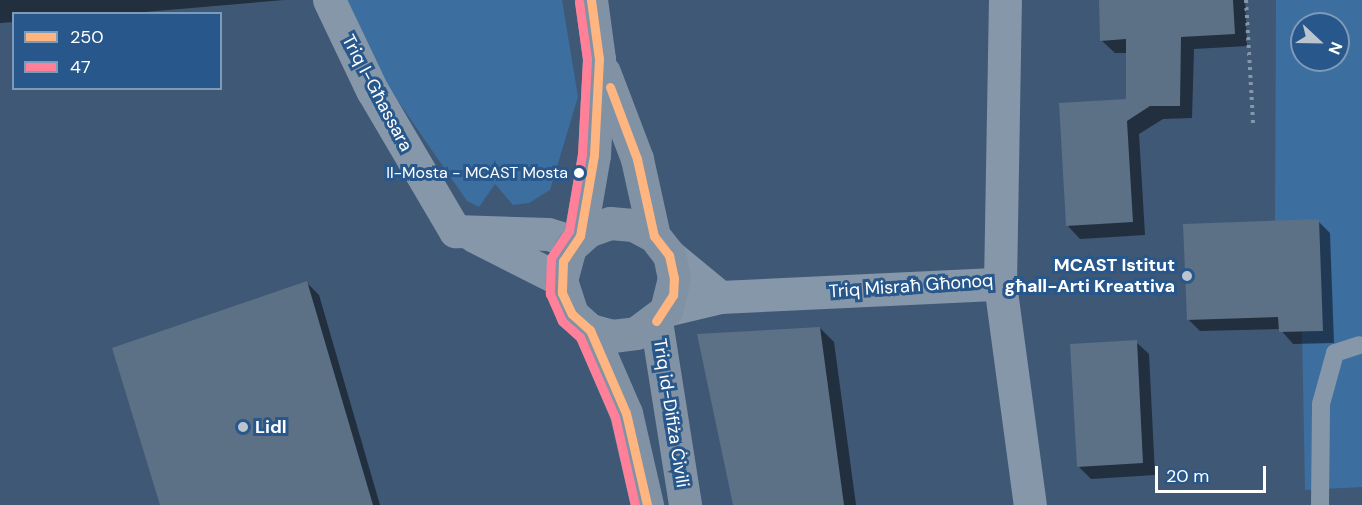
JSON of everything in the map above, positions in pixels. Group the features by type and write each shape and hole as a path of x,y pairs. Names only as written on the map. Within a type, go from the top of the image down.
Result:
{"main road":[{"name":"Triq id-Difiża Ċivili","path":"561,280 577,239 594,155 599,59 591,0"},
{"name":"Triq id-Difiża Ċivili","path":"590,330 612,336 636,333 661,316 673,295 637,159 599,59"},
{"path":"577,239 610,223 633,225 661,246"},
{"path":"561,280 572,314 590,330 626,412 647,505"},
{"name":"Triq id-Difiża Ċivili","path":"661,316 685,505"}],"street":[{"name":"Triq l-Għassara","path":"329,0 372,90 464,233"},
{"name":"Triq Misraħ Għonoq","path":"661,316 720,297 1000,284 1005,0"},
{"path":"464,233 548,234 577,239"},
{"path":"464,233 561,280"},
{"path":"661,246 720,297"},
{"path":"1000,284 1030,505"}],"lane":[{"path":"1320,505 1321,404 1335,353 1359,345"}],"path":[{"path":"1246,0 1253,123"}],"shaded area":[{"path":"344,0 562,0 578,97 550,190 529,203 513,205 495,184 479,207 467,201 382,78"},
{"path":"1276,0 1362,0 1362,487 1305,490 1302,332 1323,331 1275,221"}],"building":[{"path":"1099,0 1233,0 1235,34 1181,37 1180,106 1150,106 1127,121 1133,222 1066,226 1059,103 1126,99 1126,39 1100,41"},
{"path":"1319,219 1323,331 1279,332 1278,317 1187,320 1183,224"},
{"name":"Lidl","path":"307,281 373,505 160,505 112,348"},
{"path":"820,327 844,505 733,505 697,334"},
{"path":"1137,340 1143,463 1077,467 1070,344"}],"transit line":[{"name":"250","path":"591,0 599,59 594,155 580,236 563,261 562,293 572,314 590,330 626,413 647,505"},
{"name":"47","path":"579,2 587,59 582,154 569,231 551,258 550,294 562,321 580,337 615,417 635,505"},
{"name":"250","path":"610,87 637,159 654,236 669,255 674,278 673,295 656,321"}],"place":[{"name":"Il-Mosta - MCAST Mosta","path":"579,173"},
{"name":"MCAST Istitut għall-Arti Kreattiva","path":"1187,276"},
{"name":"Lidl","path":"243,427"}]}
